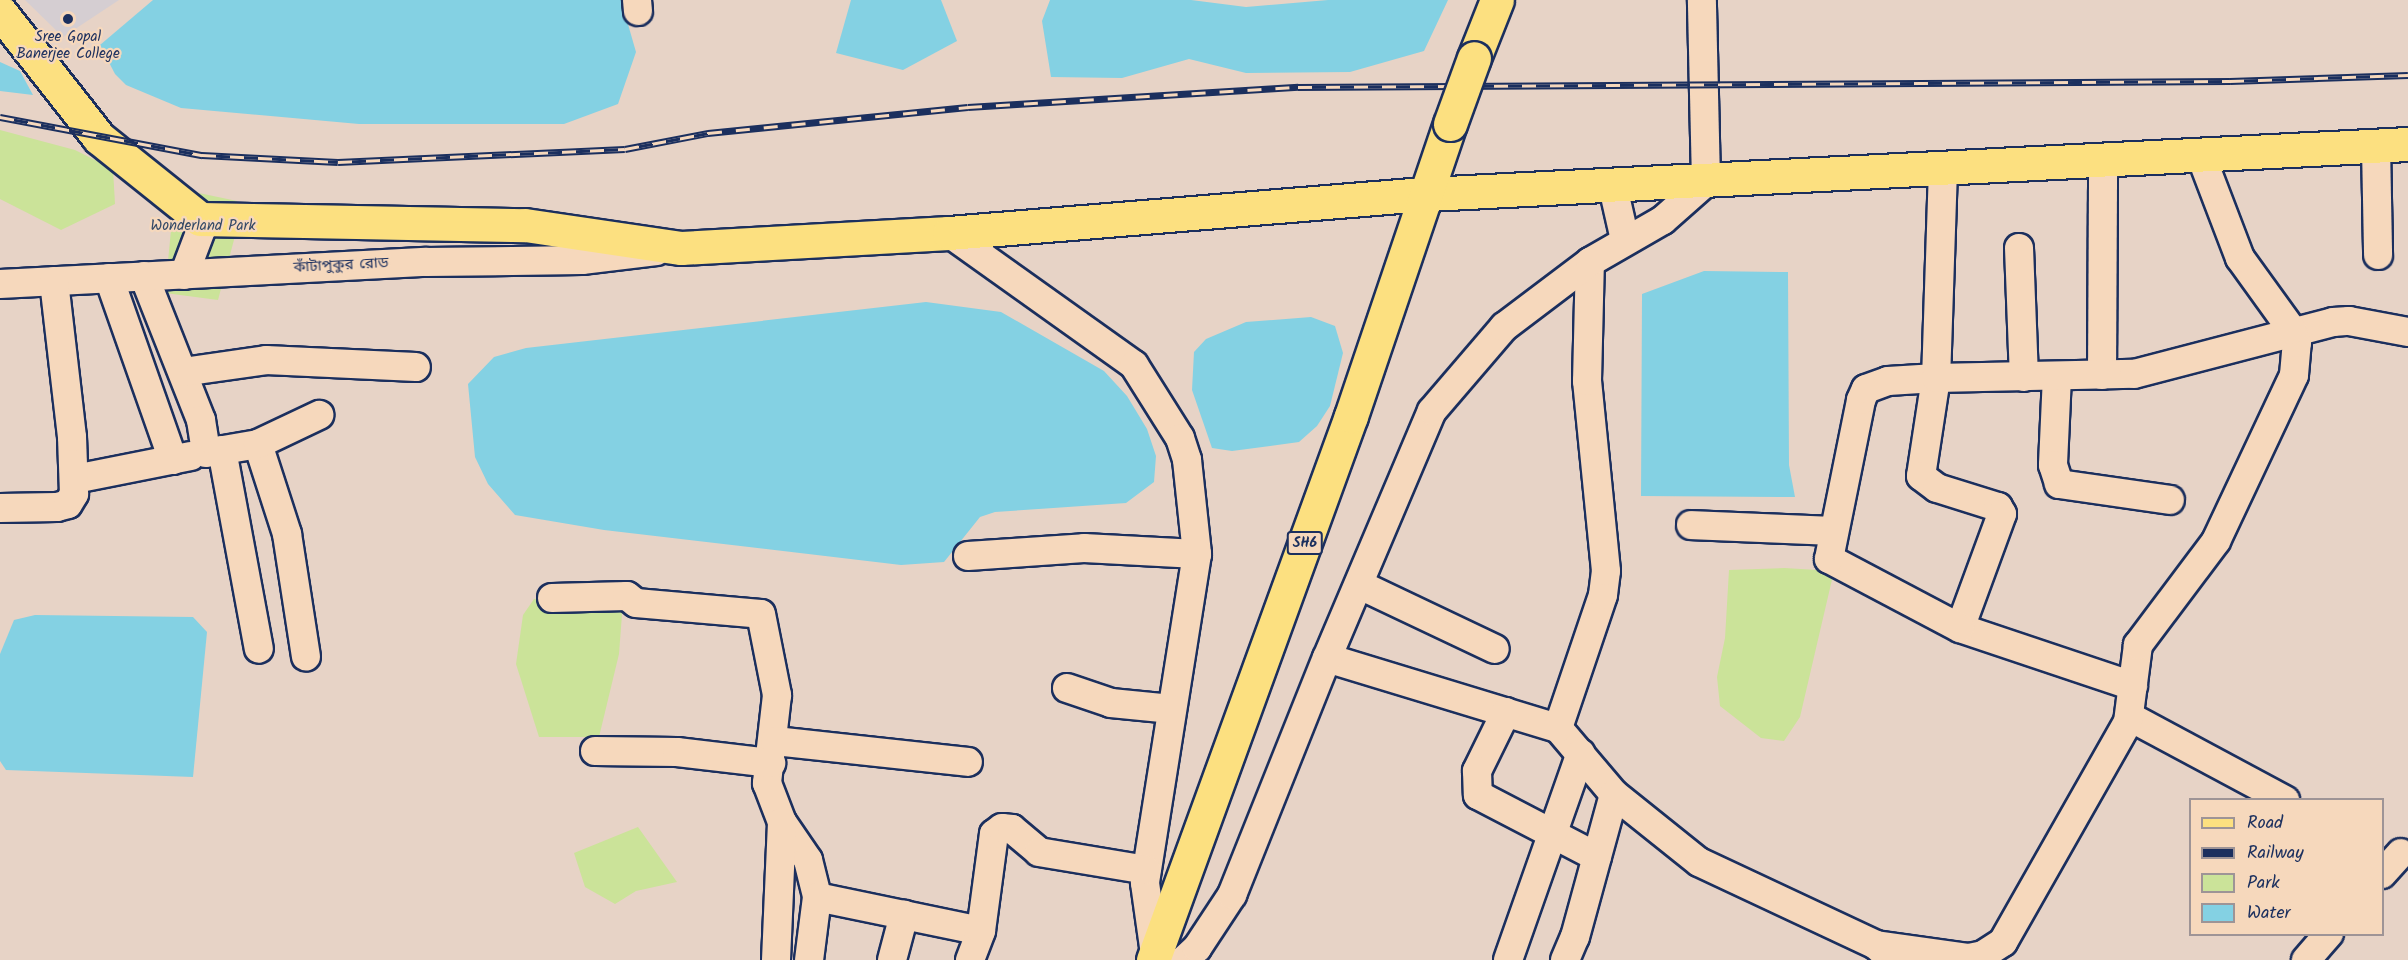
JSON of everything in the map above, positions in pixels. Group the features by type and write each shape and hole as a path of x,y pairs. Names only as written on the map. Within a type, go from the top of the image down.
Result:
{"main road":[{"name":"SH6","path":"1164,958 1428,194 1450,124 1497,0"},
{"path":"0,12 99,138 200,219 525,225 681,248 949,233 1428,194 1613,187 2392,145"}],"street":[{"path":"949,233 1134,365 1180,438 1187,460 1197,554 1147,870 1145,896 1164,958 1197,948 1233,895 1327,658 1360,585 1432,411 1504,327 1590,262 1663,220 1706,182 1702,0"},
{"path":"2378,255 2392,145"},
{"path":"1327,658 1558,728 1614,794 1699,862 1884,952 1969,958 1983,955 2003,942 2130,717 2138,645 2216,542 2294,375 2297,343 2292,330 2240,258 2201,156"},
{"path":"2102,375 2103,161"},
{"path":"1943,169 1936,378 1921,476 1937,488 1998,507 2002,514 1960,628"},
{"path":"1613,187 1625,240"},
{"path":"184,275 201,230 200,219"},
{"name":"কাঁটাপুকুর রোড","path":"0,284 426,262 582,260 681,248"},
{"path":"2019,248 2024,377"},
{"path":"1558,728 1603,595 1605,571 1587,381 1590,262"},
{"path":"144,276 214,451 259,649"},
{"path":"110,278 173,460"},
{"path":"0,508 68,504 75,479 54,281"},
{"path":"2133,686 1960,628 1829,559 1832,531 1866,389 1888,381 1936,378 2146,372 2292,330 2349,321 2408,332"},
{"path":"183,372 266,360 416,367"},
{"path":"2057,376 2053,465 2059,484 2170,500"},
{"path":"75,479 258,444 319,415"},
{"path":"258,444 287,534 306,657"},
{"path":"1690,525 1832,531"},
{"path":"968,556 1084,548 1197,554"},
{"path":"1360,585 1495,649"},
{"path":"552,598 627,596 636,603 761,614 777,695 773,752 767,783 782,822 808,860 817,897 809,960"},
{"path":"1067,688 1111,703 1172,709"},
{"path":"1506,712 1477,771 1478,795 1597,857"},
{"path":"2130,717 2281,798"},
{"path":"595,751 773,752 968,762"},
{"path":"1508,960 1581,753"},
{"path":"1565,960 1614,794"},
{"path":"776,960 782,822"},
{"path":"970,960 981,931 994,834 1002,828 1012,829 1039,852 1147,870"},
{"path":"2384,871 2397,852"},
{"path":"817,897 981,931"},
{"path":"891,960 904,915"},
{"path":"2306,960 2327,936"}],"shaded area":[{"name":"Sree Gopal Banerjee College","path":"25,0 119,0 63,37"}],"green space":[{"path":"0,130 75,150 113,169 115,204 61,230 0,199"},
{"name":"Wonderland Park","path":"175,188 237,201 235,236 218,300 165,293"},
{"path":"1784,568 1834,571 1800,717 1784,741 1761,738 1720,706 1717,677 1725,638 1729,570"},
{"path":"597,593 623,601 619,654 599,737 539,737 516,664 523,615 534,599"},
{"path":"638,827 677,882 636,891 615,904 585,887 574,853"}],"water":[{"path":"153,0 621,0 636,52 618,104 564,124 359,124 181,108 126,85 115,74 100,45"},
{"path":"851,0 941,0 957,41 903,70 836,53"},
{"path":"1050,0 1191,0 1246,7 1328,0 1448,0 1424,51 1350,72 1246,73 1189,59 1122,78 1051,77 1042,21"},
{"path":"0,62 20,71 33,95 0,91"},
{"path":"1704,271 1788,272 1789,465 1795,497 1641,496 1642,294"},
{"path":"926,302 1001,312 1104,371 1127,396 1147,429 1156,456 1154,482 1126,503 995,512 980,517 944,562 901,565 604,530 515,515 488,484 475,457 468,384 494,357 526,348"},
{"path":"1311,317 1335,326 1343,353 1330,406 1317,426 1299,442 1232,451 1212,448 1192,390 1194,352 1206,339 1246,322"},
{"path":"35,615 193,617 207,632 193,777 6,770 0,761 0,654 14,620"}],"railway":[{"path":"0,117 202,155 338,162 625,149 708,133 968,107 1298,87 2230,81 2408,75"}],"place":[{"name":"Sree Gopal Banerjee College","path":"68,19"}]}
